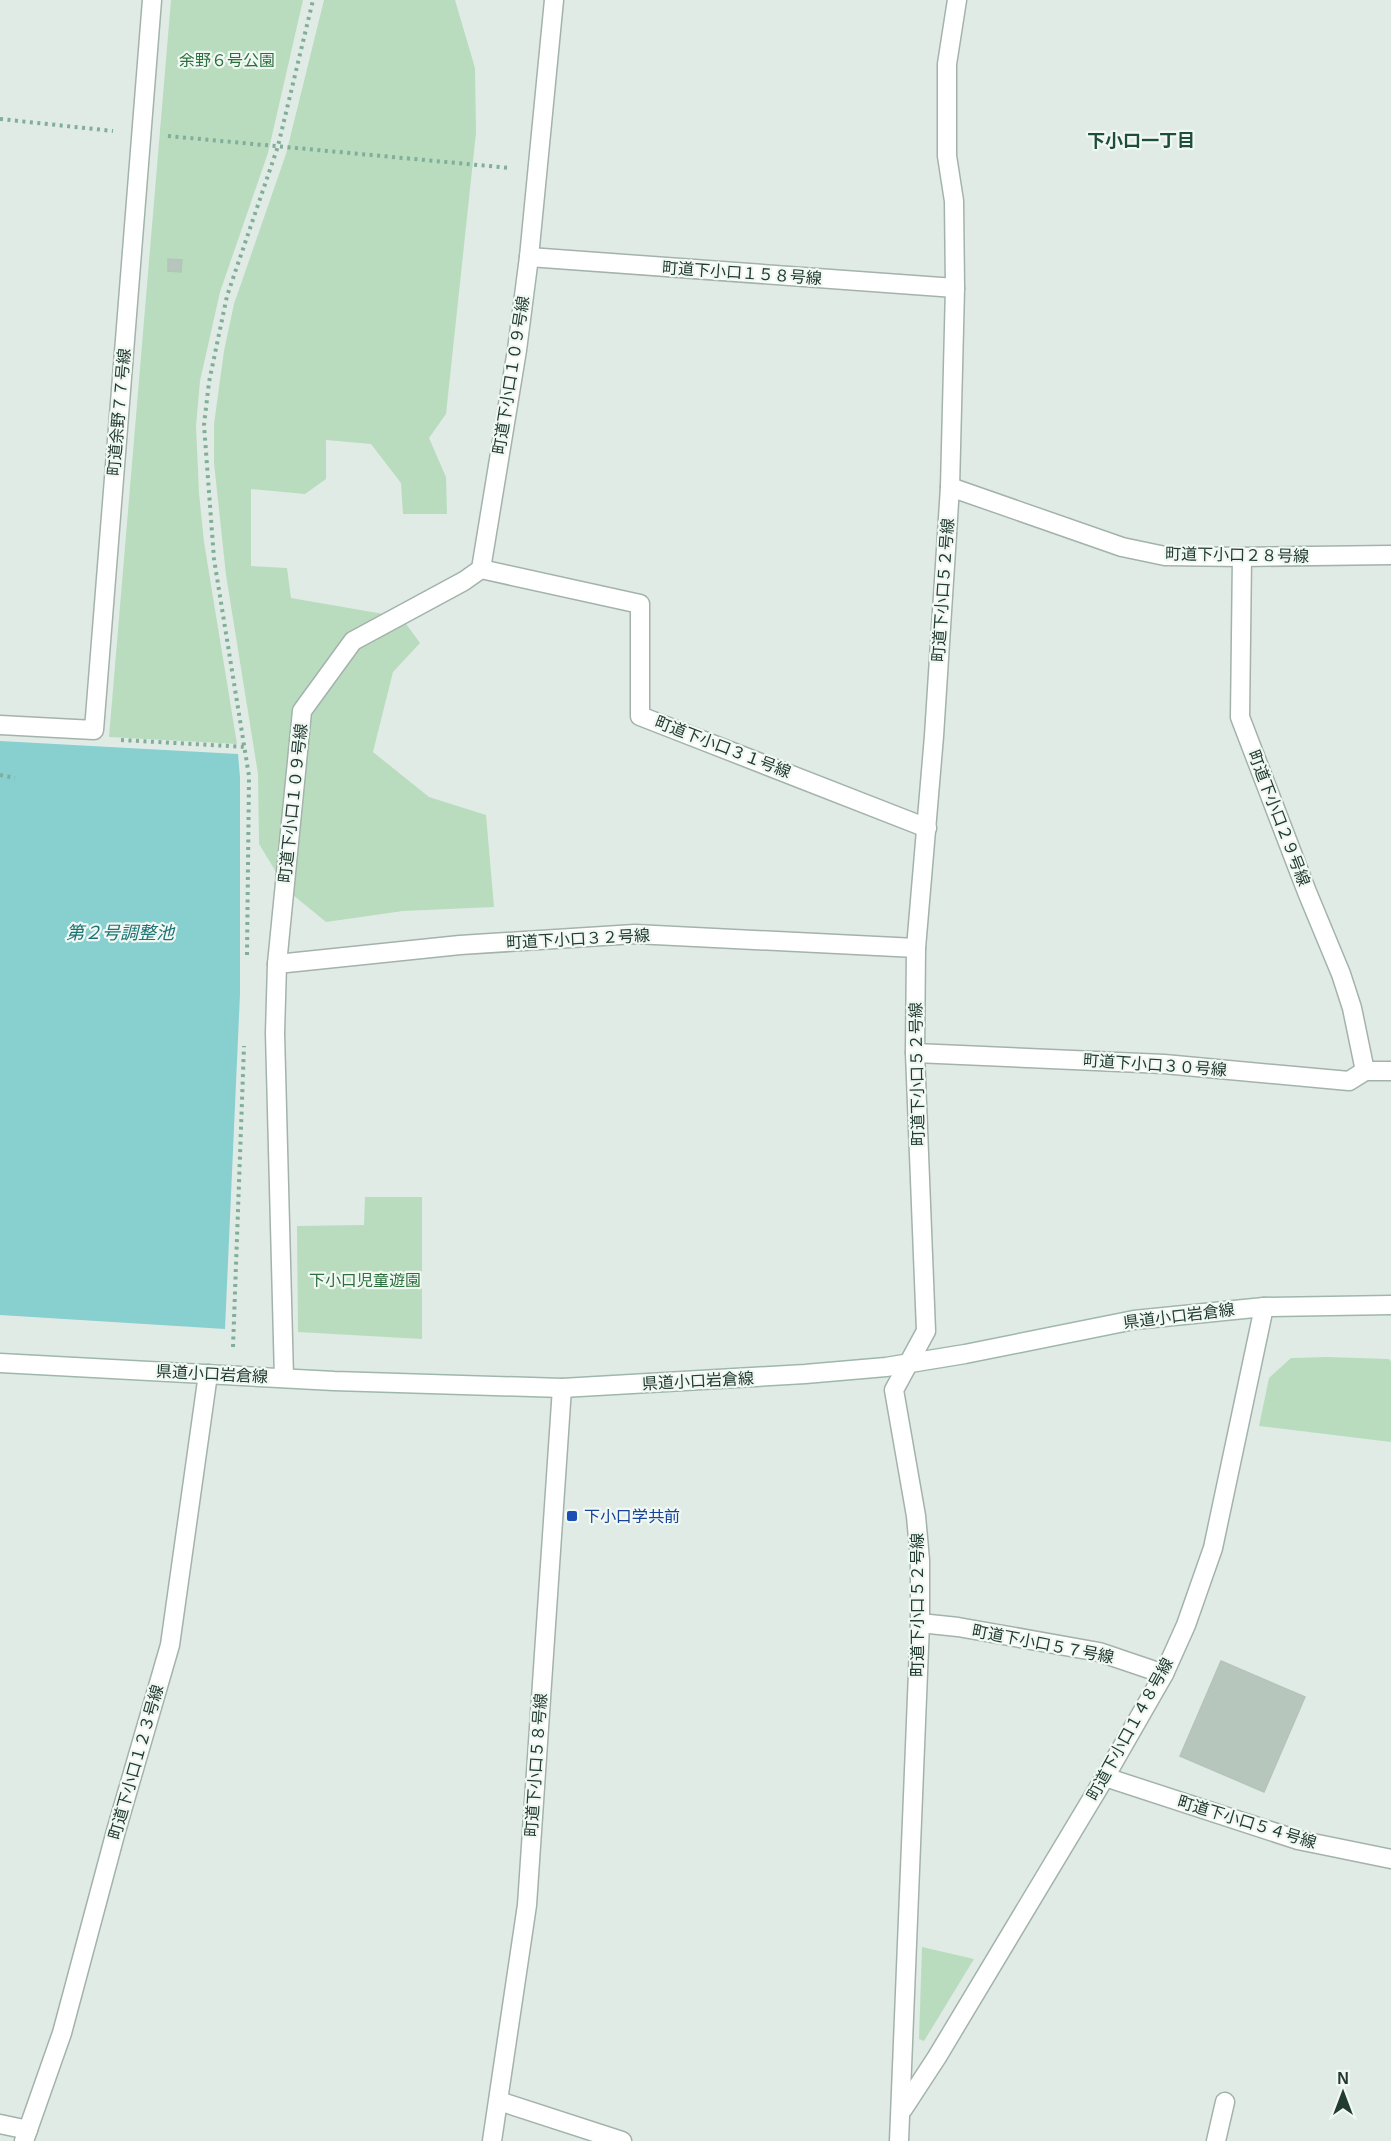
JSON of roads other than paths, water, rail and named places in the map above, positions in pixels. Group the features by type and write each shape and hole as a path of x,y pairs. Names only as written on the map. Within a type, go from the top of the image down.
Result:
{"street":[{"name":"町道余野７７号線","path":"0,725 94,730 152,0"},
{"name":"町道下小口１０９号線","path":"284,1378 275,1033 277,964 302,711 353,641 464,581 481,569 517,350 529,257 554,0"},
{"name":"町道下小口５２号線","path":"899,2141 902,2112 920,1623 920,1560 916,1516 894,1390 926,1331 915,1053 916,948 927,828 950,487 955,288 954,201 948,156 948,64 957,0"},
{"name":"町道下小口１５８号線","path":"529,257 955,288"},
{"name":"町道下小口２８号線","path":"950,487 1122,547 1165,556 1391,555"},
{"name":"町道下小口２９号線","path":"1242,557 1240,717 1341,974 1352,1008 1365,1071"},
{"name":"町道下小口３１号線","path":"481,569 640,604 640,716 927,828"},
{"name":"町道下小口３２号線","path":"277,964 460,945 635,934 916,948"},
{"name":"町道下小口３０号線","path":"915,1053 1164,1064 1349,1081 1365,1071 1391,1071"},
{"name":"県道小口岩倉線","path":"0,1363 448,1386 562,1388 805,1374 908,1364 1134,1320 1264,1307 1391,1305"},
{"name":"町道下小口１４８号線","path":"902,2112 1105,1777 1164,1674 1190,1616 1213,1548 1264,1307"},
{"name":"町道下小口１２３号線","path":"26,2136 62,2033 116,1831 170,1645 208,1374"},
{"name":"町道下小口５８号線","path":"492,2141 527,1905 562,1388"},
{"name":"町道下小口５７号線","path":"920,1623 958,1627 1099,1652 1164,1674"},
{"name":"町道下小口５４号線","path":"1105,1777 1298,1840 1391,1859"},
{"path":"499,2101 622,2141"},
{"path":"1216,2141 1225,2102"},
{"path":"0,2124 26,2136"}],"water":[{"name":"第２号調整池","path":"0,741 238,754 240,777 240,994 225,1329 0,1315"}],"place":[{"name":"下小口学共前","path":"572,1516"}],"district":[{"name":"下小口一丁目","path":"1141,141"}],"park label":[{"name":"余野６号公園","path":"227,60"},
{"name":"下小口児童遊園","path":"365,1280"}]}
